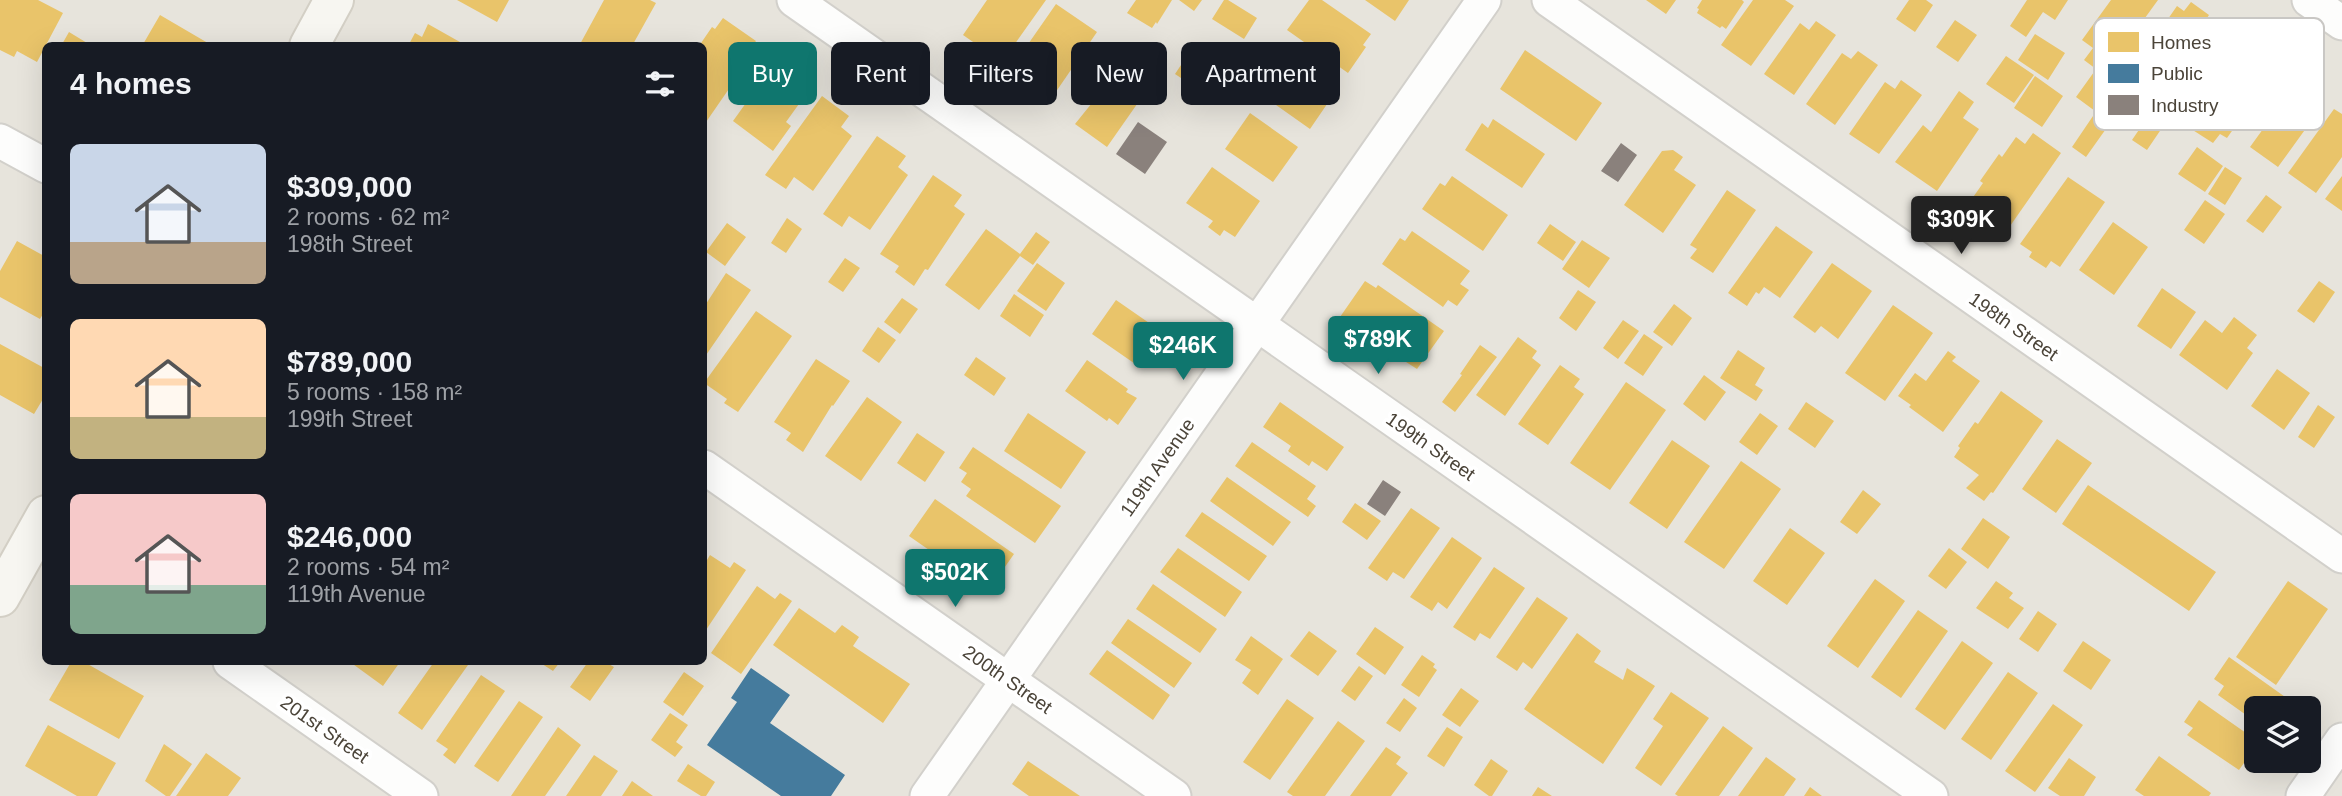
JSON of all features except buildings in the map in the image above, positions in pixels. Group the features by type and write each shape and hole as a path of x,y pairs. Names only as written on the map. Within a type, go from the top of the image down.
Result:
{"street":[{"path":"311,42 334,0"},
{"name":"199th Street","path":"794,0 1931,796"},
{"name":"119th Avenue","path":"927,796 1484,0"},
{"name":"198th Street","path":"1549,0 2342,556"},
{"path":"2309,0 2342,23"},
{"path":"0,141 42,164"},
{"name":"200th Street","path":"707,469 1174,796"},
{"path":"0,597 42,526"},
{"name":"201st Street","path":"234,665 421,796"},
{"path":"2303,796 2342,740"}],"shaded area":[{"path":"0,0 2342,0 2342,796 0,796"}]}
